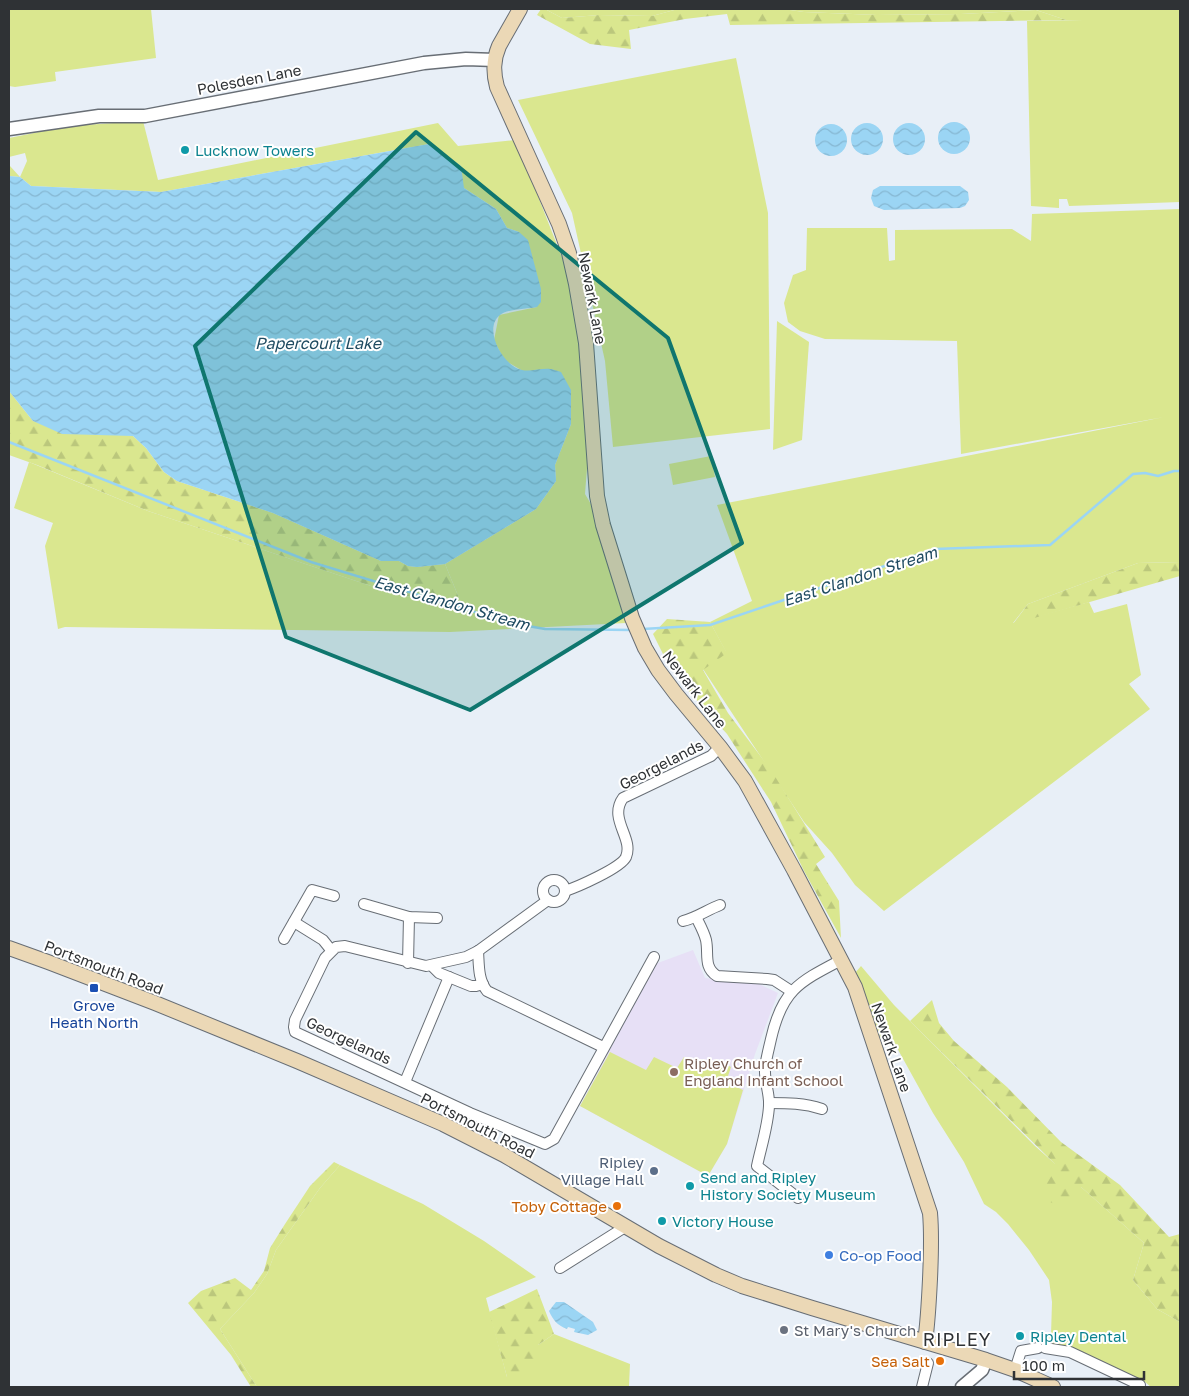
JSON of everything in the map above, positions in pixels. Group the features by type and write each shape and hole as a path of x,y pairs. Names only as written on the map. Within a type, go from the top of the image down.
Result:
{"main road":[{"name":"Newark Lane","path":"520,9 499,46 494,73 498,87 555,215 574,276 586,343 597,496 603,525 632,618 651,660 665,680 733,763 756,799 855,987 929,1209 932,1225 925,1342"},
{"name":"Portsmouth Road","path":"9,948 146,1000 297,1061 443,1124 504,1155 686,1262 732,1282 986,1360 1015,1370 1053,1387"}],"street":[{"name":"Polesden Lane","path":"9,129 99,116 145,116 424,64 466,60 495,60"},
{"name":"Georgelands","path":"654,957 554,1139 548,1143 542,1144 470,1113 297,1033 294,1027 295,1020 325,958 336,947 345,946 421,966 432,966 466,958 548,900 553,902 561,900 565,891 578,887 623,861 627,846 618,817 618,810 619,803 623,798 711,756 720,747"},
{"path":"548,900 544,895 544,891 546,884 550,881 561,882 565,891"},
{"path":"284,940 312,890 334,896"},
{"path":"364,904 409,917 437,918"},
{"path":"683,921 720,905"},
{"path":"408,963 409,917"},
{"path":"696,917 706,943 707,963 712,973 717,976 774,980 791,991"},
{"path":"294,922 322,940 332,950"},
{"path":"696,947 706,943"},
{"path":"478,951 479,972 482,984 487,991 603,1047"},
{"path":"798,1198 757,1166 768,1116 769,1103 765,1068 776,1019 782,1004 791,991 802,982 840,960"},
{"name":"Georgelands","path":"432,966 439,973 474,987 482,984"},
{"name":"Georgelands","path":"404,1082 449,977"},
{"path":"769,1103 796,1103 822,1109"},
{"path":"560,1268 626,1227"},
{"path":"1015,1370 1021,1350 1041,1348 1070,1352 1140,1385"},
{"path":"962,1387 982,1370 986,1360"},
{"path":"922,1387 928,1363"}],"highlighted area":[{"path":"416,132 668,338 742,543 470,710 286,637 195,346"}],"shaded area":[{"name":"Ripley Church of England Infant School","path":"693,950 705,978 759,984 778,993 755,1054 727,1144 708,1176 580,1106 655,964"}],"green space":[{"path":"9,9 151,9 156,58 55,72 56,81 15,87 9,86"},
{"path":"541,9 545,9 562,18 599,15 652,16 678,9 783,9 804,12 877,15 961,14 1036,10 1066,20 730,25 727,14 685,19 629,30 631,49 590,44 537,15"},
{"path":"545,9 678,9 652,16 599,15 562,18"},
{"path":"783,9 1180,9 1180,202 1069,206 1067,199 1059,199 1059,208 1031,206 1027,21 1083,20 1066,20 1036,10 961,14 877,15 804,12"},
{"path":"736,58 768,213 770,429 613,447 605,361 572,213 518,100"},
{"path":"143,121 158,180 438,123 458,146 516,140 570,278 581,349 588,456 585,494 595,511 626,623 450,632 65,627 58,629 45,546 53,523 14,508 29,462 148,511 389,592 441,604 459,598 445,564 536,509 556,481 555,465 571,424 521,370 504,360 494,340 499,315 537,307 519,232 507,228 496,209 464,188 429,144 161,192 31,186 20,177 27,161 25,153 9,157 9,138 69,126"},
{"path":"10,166 20,177 9,176"},
{"path":"1180,209 1180,562 1138,563 1028,604 1013,623 1089,602 1094,613 1127,604 1141,675 1129,684 1150,709 884,911 855,885 832,853 804,822 703,669 726,652 710,622 752,601 717,505 1164,417 961,454 957,341 825,339 800,331 788,322 784,303 793,275 806,270 807,228 887,228 889,261 895,260 895,230 1012,229 1031,241 1032,214"},
{"path":"777,321 809,342 802,440 773,450"},
{"path":"9,391 33,421 133,436 146,448 164,472 177,481 273,513 381,561 399,561 408,566 417,567 445,564 459,598 441,604 389,592 148,511 9,455"},
{"path":"711,456 715,477 673,485 669,464"},
{"path":"1180,562 1180,576 1013,624 1028,604 1138,563"},
{"path":"667,619 710,622 727,653 703,670 728,713 771,770 825,857 816,864 839,901 841,938 804,871 771,802 727,734 685,687 664,656 653,634"},
{"path":"861,966 894,1005 1035,1146 1144,1243 1133,1280 1157,1309 1180,1322 1180,1387 1151,1387 1145,1382 1061,1348 1044,1346 1043,1342 1051,1335 1052,1302 1049,1280 1029,1250 1008,1224 996,1212 984,1204 964,1162 933,1113 891,1037 881,1040 866,997 855,973"},
{"path":"932,1000 939,1023 954,1041 1007,1087 1061,1142 1120,1185 1169,1237 1180,1234 1180,1322 1157,1309 1133,1280 1144,1243 1081,1187 1077,1200 1065,1208 1050,1202 1042,1180 1055,1164 910,1021"},
{"path":"610,1052 646,1070 654,1057 677,1068 684,1057 709,1068 716,1059 731,1067 726,1082 743,1090 727,1144 708,1176 580,1106"},
{"path":"334,1162 340,1165 320,1188 276,1250 267,1274 254,1293 220,1329 257,1387 251,1387 231,1355 188,1303 201,1291 235,1278 251,1290 264,1271 270,1248 285,1224 310,1186"},
{"path":"340,1165 423,1204 484,1241 536,1277 486,1298 507,1377 538,1345 554,1334 630,1364 629,1386 639,1387 257,1387 220,1329 254,1293 267,1274 276,1250 320,1188"},
{"path":"537,1289 554,1334 538,1345 538,1359 524,1375 507,1377 489,1312"}],"water":[{"path":"954,122 966,126 970,138 966,150 954,154 942,150 938,138 942,126"},
{"path":"867,123 873,124 878,128 882,133 882,145 878,150 873,154 867,155 861,154 856,150 852,145 851,139 852,133 856,128 861,124"},
{"path":"909,123 915,124 920,128 924,133 924,145 920,150 915,154 909,155 903,154 898,150 894,145 893,139 894,133 898,128 903,124"},
{"path":"831,124 837,125 842,129 846,134 846,146 842,151 837,155 831,156 825,155 820,151 816,146 815,140 816,134 820,129 825,125"},
{"name":"Papercourt Lake","path":"429,144 461,166 464,188 496,209 507,228 519,232 528,240 541,289 541,302 537,307 503,313 495,321 493,329 494,338 502,355 508,362 522,370 552,369 561,372 571,390 571,424 555,465 556,481 536,509 445,564 417,567 408,566 399,561 381,561 273,513 177,481 164,472 146,448 133,436 62,434 33,421 9,391 9,176 20,177 31,186 161,192"},
{"path":"880,186 960,186 968,192 969,200 965,206 960,208 884,210 874,206 871,198 873,190"},
{"path":"556,1302 564,1302 593,1322 597,1330 588,1335 574,1332 575,1329 568,1327 567,1329 558,1324 549,1311"}],"waterway":[{"name":"East Clandon Stream","path":"9,442 311,562 511,623 545,629 632,630"},
{"name":"East Clandon Stream","path":"643,629 710,625 935,549 1050,545 1133,474 1145,473 1158,476 1180,471"}],"place":[{"name":"Lucknow Towers","path":"185,150"},
{"name":"Grove Heath North","path":"94,988"},
{"name":"Ripley Church of England Infant School","path":"674,1072"},
{"name":"Ripley Village Hall","path":"654,1171"},
{"name":"Send and Ripley History Society Museum","path":"690,1186"},
{"name":"Toby Cottage","path":"617,1206"},
{"name":"Victory House","path":"662,1221"},
{"name":"Co-op Food","path":"829,1255"},
{"name":"St Mary's Church","path":"784,1330"},
{"name":"Ripley Dental","path":"1020,1336"},
{"name":"Sea Salt","path":"940,1361"}],"district":[{"name":"RIPLEY","path":"957,1339"}]}
